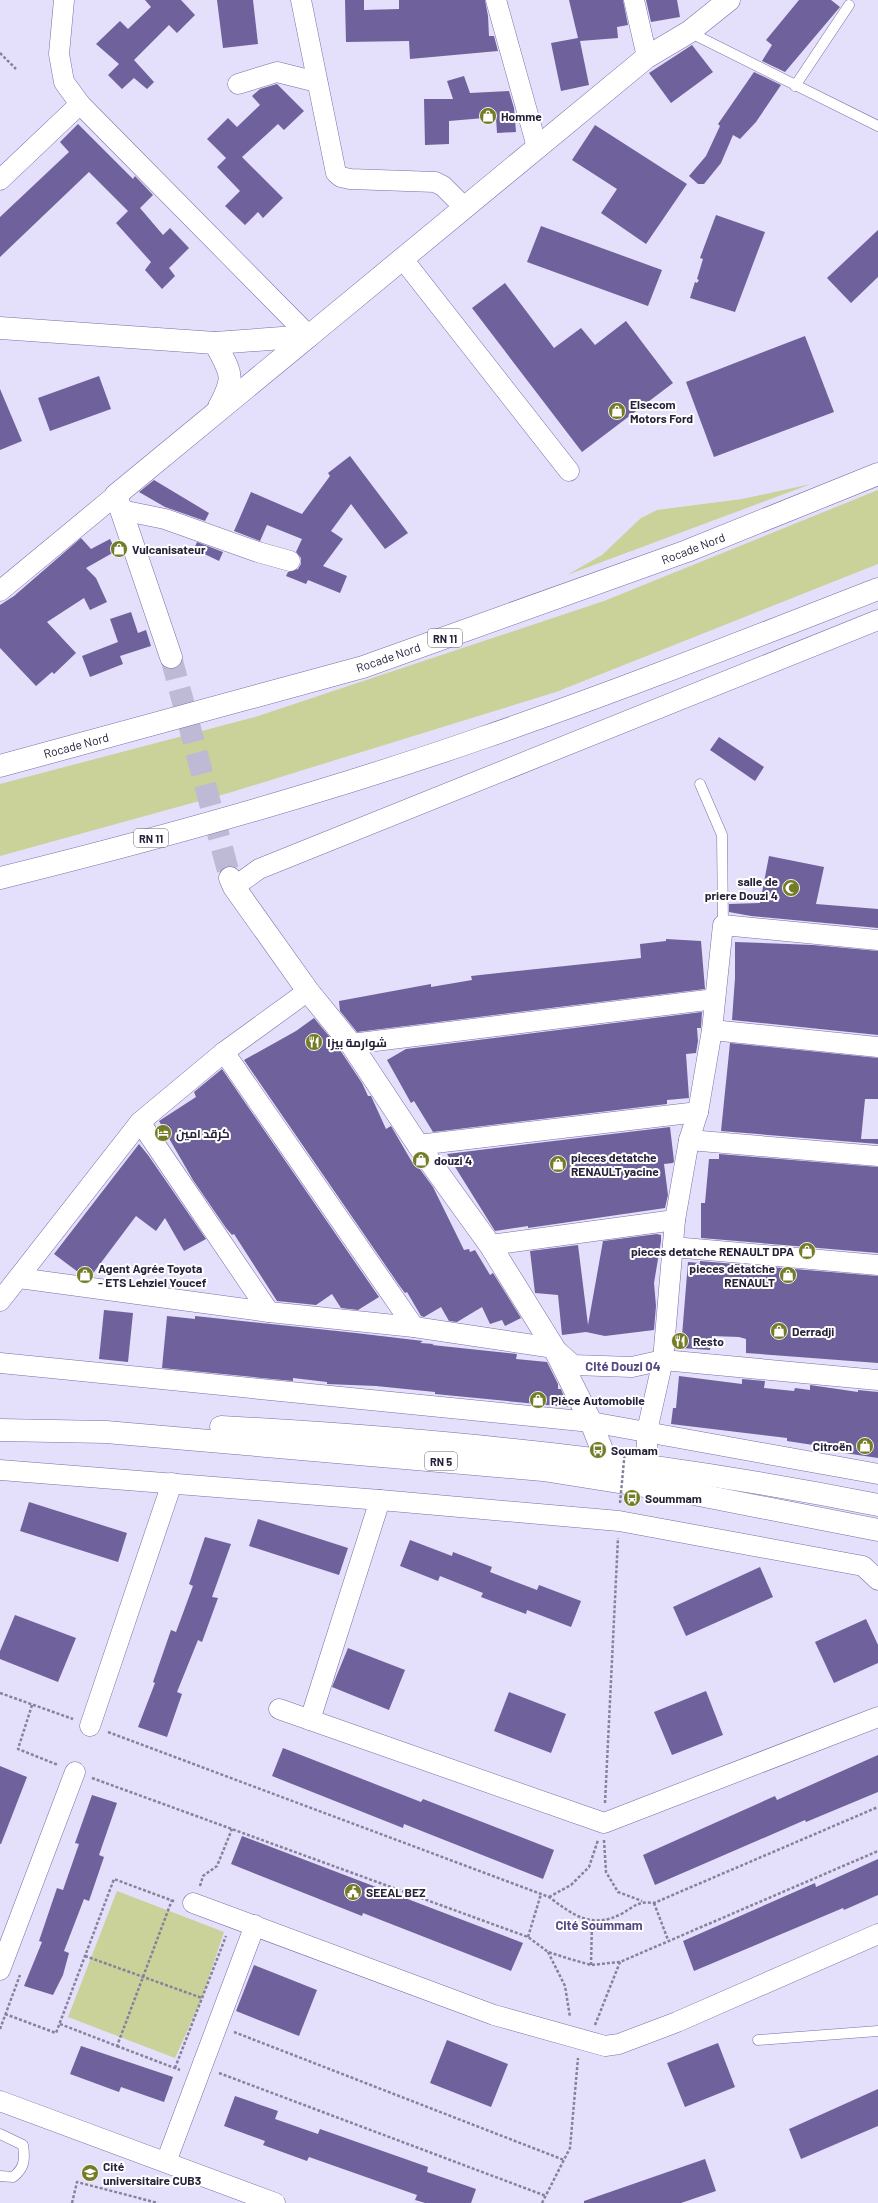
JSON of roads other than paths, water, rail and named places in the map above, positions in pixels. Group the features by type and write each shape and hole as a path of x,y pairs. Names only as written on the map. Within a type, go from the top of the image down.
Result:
{"main road":[{"path":"171,657 119,502 218,410 402,258 465,208 647,57 689,32 729,0"},
{"path":"0,328 215,342 309,336"},
{"path":"215,342 229,371 230,386 218,410"},
{"name":"Rocade Nord","path":"0,766 363,667 687,551 878,474"},
{"name":"RN 11","path":"0,878 91,856 287,800 481,738 658,675 878,589"},
{"path":"232,883 308,991 351,1044 418,1145 490,1245 554,1348 591,1422 606,1460"},
{"name":"RN 5","path":"0,1415 365,1435 647,1465 758,1482 878,1506"},
{"name":"RN 5","path":"0,1430 106,1432 543,1470 694,1494 878,1530"}],"street":[{"path":"64,0 59,54 64,82 80,104 309,336"},
{"path":"301,0 336,173 341,177 350,179 435,182 443,186 465,208"},
{"path":"496,0 537,147"},
{"path":"634,0 647,57"},
{"path":"238,84 277,72 318,82"},
{"path":"0,180 80,104"},
{"path":"402,258 569,470"},
{"path":"0,591 119,502 258,552 290,561"},
{"path":"232,883 259,869 878,620"},
{"path":"647,1465 647,1431 663,1360 675,1220 689,1140 698,1112 712,1030 723,925 878,940"},
{"path":"0,1301 140,1122 224,1052 308,991"},
{"path":"351,1044 715,999"},
{"path":"712,1030 878,1047"},
{"path":"224,1052 414,1327"},
{"path":"418,1145 698,1112"},
{"path":"140,1122 269,1312"},
{"path":"689,1140 878,1156"},
{"path":"490,1245 675,1220"},
{"path":"673,1247 878,1265"},
{"path":"19,1278 269,1312 414,1327 554,1348 573,1365 632,1367 663,1360 878,1380"},
{"path":"0,1362 591,1422 878,1474"},
{"path":"0,1470 380,1500 619,1512 870,1568 878,1580"},
{"path":"90,1726 172,1483"},
{"path":"310,1720 380,1500"},
{"path":"279,1709 604,1823 878,1717"},
{"path":"0,1970 74,1772"},
{"path":"194,1903 494,2015 581,2034 605,2046 619,2044 677,2022 878,1934"},
{"path":"166,2162 255,1925"},
{"path":"0,2101 275,2203"}],"lane":[{"path":"795,86 849,5"},
{"path":"689,32 878,126"},
{"path":"700,784 722,835 723,925"},
{"path":"758,2040 878,2031"},
{"path":"0,2134 23,2145 25,2160 20,2171 13,2176 0,2176"}],"tunnel":[{"path":"171,657 230,878"}],"place":[{"name":"Homme","path":"488,116"},
{"name":"Elsecom Motors Ford","path":"617,411"},
{"name":"Vulcanisateur","path":"119,549"},
{"name":"salle de priere Douzi 4","path":"791,888"},
{"name":"شوارمة بيزا","path":"314,1042"},
{"name":"كرقد امين","path":"163,1133"},
{"name":"douzi 4","path":"421,1160"},
{"name":"pieces detatche RENAULT yacine","path":"558,1164"},
{"name":"pieces detatche RENAULT DPA","path":"807,1251"},
{"name":"Agent Agrée Toyota - ETS Lehziel Youcef","path":"85,1275"},
{"name":"pieces detatche RENAULT","path":"788,1275"},
{"name":"Derradji","path":"779,1331"},
{"name":"Resto","path":"680,1341"},
{"name":"Pièce Automobile","path":"538,1400"},
{"name":"Citroën","path":"865,1446"},
{"name":"Soumam","path":"598,1450"},
{"name":"Soummam","path":"632,1498"},
{"name":"SEEAL BEZ","path":"353,1892"},
{"name":"Cité universitaire CUB3","path":"90,2173"}],"district":[{"name":"Cité Douzi 04","path":"623,1366"},
{"name":"Cité Soummam","path":"599,1925"}]}
